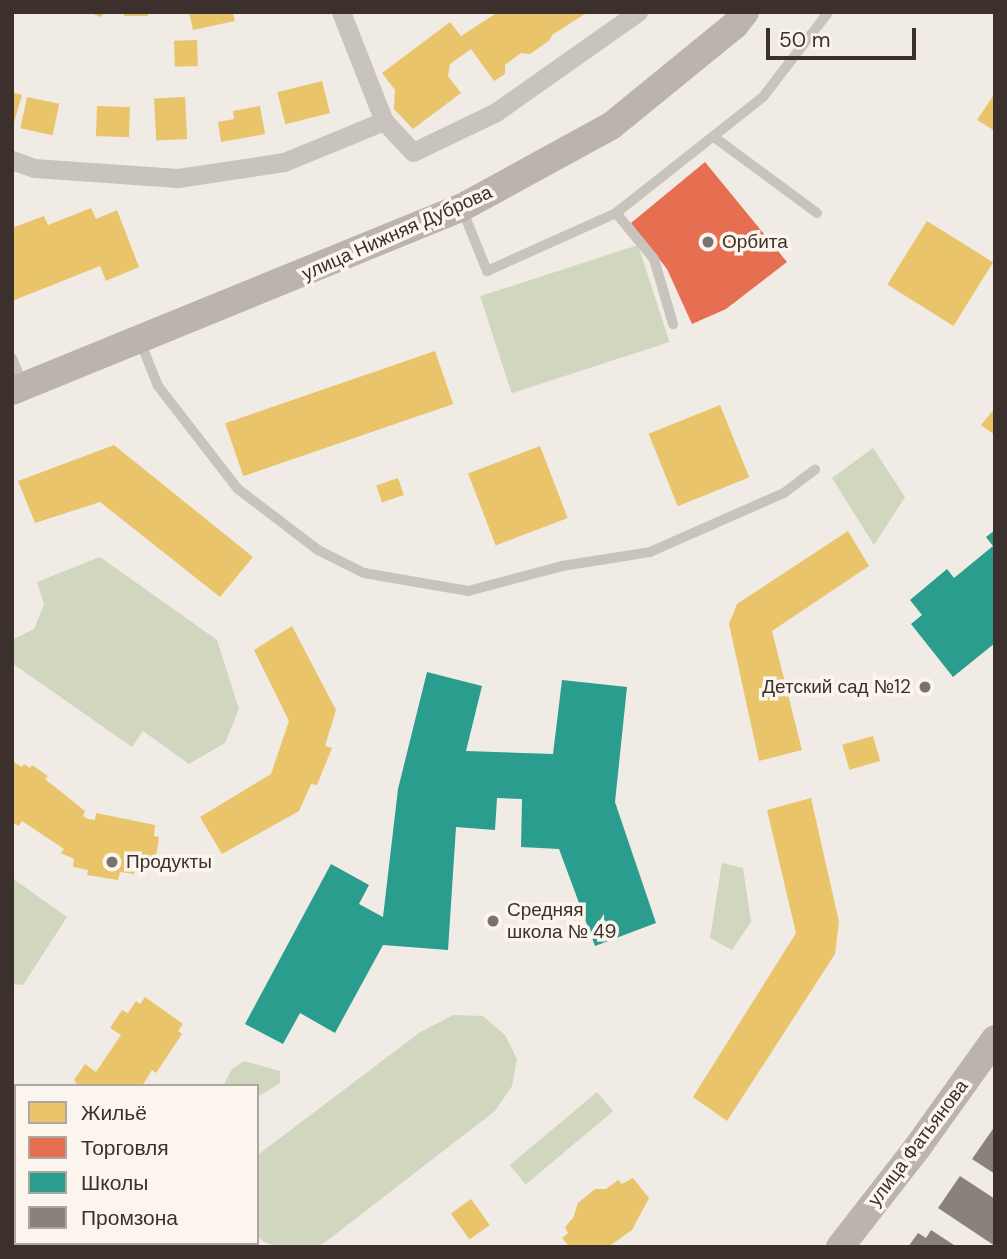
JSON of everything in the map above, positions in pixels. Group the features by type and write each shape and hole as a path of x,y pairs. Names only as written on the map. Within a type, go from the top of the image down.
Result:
{"street":[{"path":"341,12 384,121 412,152 496,112 638,12"},
{"name":"улица Нижняя Дуброва","path":"18,388 461,208 611,126 735,25 745,12"},
{"path":"12,160 34,167 178,178 284,162 384,121"},
{"name":"улица Фатьянова","path":"840,1247 917,1148 995,1039"}],"lane":[{"path":"461,208 487,271 616,213 764,97 827,14 824,12"},
{"path":"714,137 817,213"},
{"path":"616,213 654,259 673,324"},
{"path":"139,340 158,386 238,489 318,550 364,573 468,592 562,566 650,552 784,493 815,470"},
{"path":"12,358 18,388"}],"green space":[{"path":"638,245 670,342 512,393 480,296"},
{"path":"873,448 905,497 874,545 832,478"},
{"path":"100,557 217,640 239,709 225,743 189,764 143,731 132,747 12,663 12,640 34,629 44,605 37,582"},
{"path":"722,863 743,868 751,922 732,950 710,938"},
{"path":"12,878 67,917 23,985 12,984"},
{"path":"453,1015 483,1016 505,1035 517,1059 512,1086 495,1111 317,1247 275,1247 263,1241 259,1237 259,1154 419,1033"},
{"path":"244,1061 280,1071 280,1083 259,1096 259,1084 224,1084 232,1069"},
{"path":"597,1092 613,1111 526,1184 510,1165"}],"building: Жильё":[{"path":"86,12 103,12 102,17"},
{"path":"124,12 148,12 148,16 124,16"},
{"path":"189,12 233,12 235,21 193,30"},
{"path":"498,12 588,12 552,35 550,40 530,54 521,53 505,65 505,74 494,81 471,49 450,64 448,76 461,93 413,129 394,109 395,90 382,73 450,22 461,36"},
{"path":"197,40 198,66 175,67 174,41"},
{"path":"322,81 330,113 285,124 277,92"},
{"path":"12,92 22,95 13,126 12,125"},
{"path":"995,93 995,131 977,120"},
{"path":"27,97 59,104 53,135 20,128"},
{"path":"185,97 187,139 156,141 154,99"},
{"path":"97,106 130,107 129,137 96,136"},
{"path":"260,106 265,134 221,142 218,122 234,119 233,111"},
{"path":"91,208 96,219 117,210 139,267 106,281 100,266 12,301 12,228 44,216 48,225"},
{"path":"927,221 993,262 953,326 887,285"},
{"path":"435,351 453,404 243,476 225,423"},
{"path":"720,405 749,477 678,506 649,434"},
{"path":"995,408 995,435 981,425"},
{"path":"114,445 253,557 220,597 100,502 35,523 18,481"},
{"path":"540,446 568,518 496,545 468,474"},
{"path":"398,478 404,495 382,503 376,485"},
{"path":"848,531 869,566 772,631 802,750 759,761 729,624 737,604"},
{"path":"292,626 336,710 325,746 332,748 317,785 311,784 299,811 222,854 200,817 271,774 289,721 254,650"},
{"path":"873,736 880,761 849,770 842,745"},
{"path":"12,761 22,767 24,764 30,768 32,765 48,776 45,779 85,811 83,816 88,819 95,820 96,813 155,825 154,836 159,837 155,863 148,861 146,867 135,866 134,874 120,872 118,880 87,875 88,870 73,867 74,859 61,853 64,849 22,821 19,826 12,822"},
{"path":"811,798 839,922 835,954 727,1121 693,1097 796,933 767,810"},
{"path":"145,997 183,1024 178,1031 182,1034 156,1073 152,1070 143,1084 77,1084 74,1080 85,1064 96,1072 121,1035 110,1028 122,1010 128,1013 136,1001 140,1004"},
{"path":"633,1178 649,1198 632,1230 608,1247 570,1247 562,1238 568,1233 565,1227 573,1218 578,1203 595,1189 606,1189 618,1180 622,1184"},
{"path":"471,1199 490,1225 470,1240 451,1214"}],"building: Торговля":[{"name":"Орбита","path":"705,162 787,262 726,309 692,324 667,269 631,223"}],"building: Школы":[{"path":"995,530 995,643 953,677 911,624 922,615 910,600 947,569 954,578 993,546 986,537"},
{"path":"427,672 482,686 466,751 553,754 562,680 627,687 615,802 656,923 595,946 559,849 521,847 522,799 497,798 495,830 456,827 448,950 383,945 335,1033 300,1013 283,1044 245,1024 331,864 369,885 359,904 383,917 398,789"}],"building: Промзона":[{"path":"995,1126 995,1174 972,1159"},
{"path":"960,1176 995,1199 995,1246 938,1208"},
{"path":"931,1230 957,1247 908,1247 918,1233 926,1238"}],"place":[{"name":"Орбита","path":"708,242"},
{"name":"Детский сад №12","path":"925,687"},
{"name":"Продукты","path":"112,862"},
{"name":"Средняя школа № 49","path":"493,921"}]}
